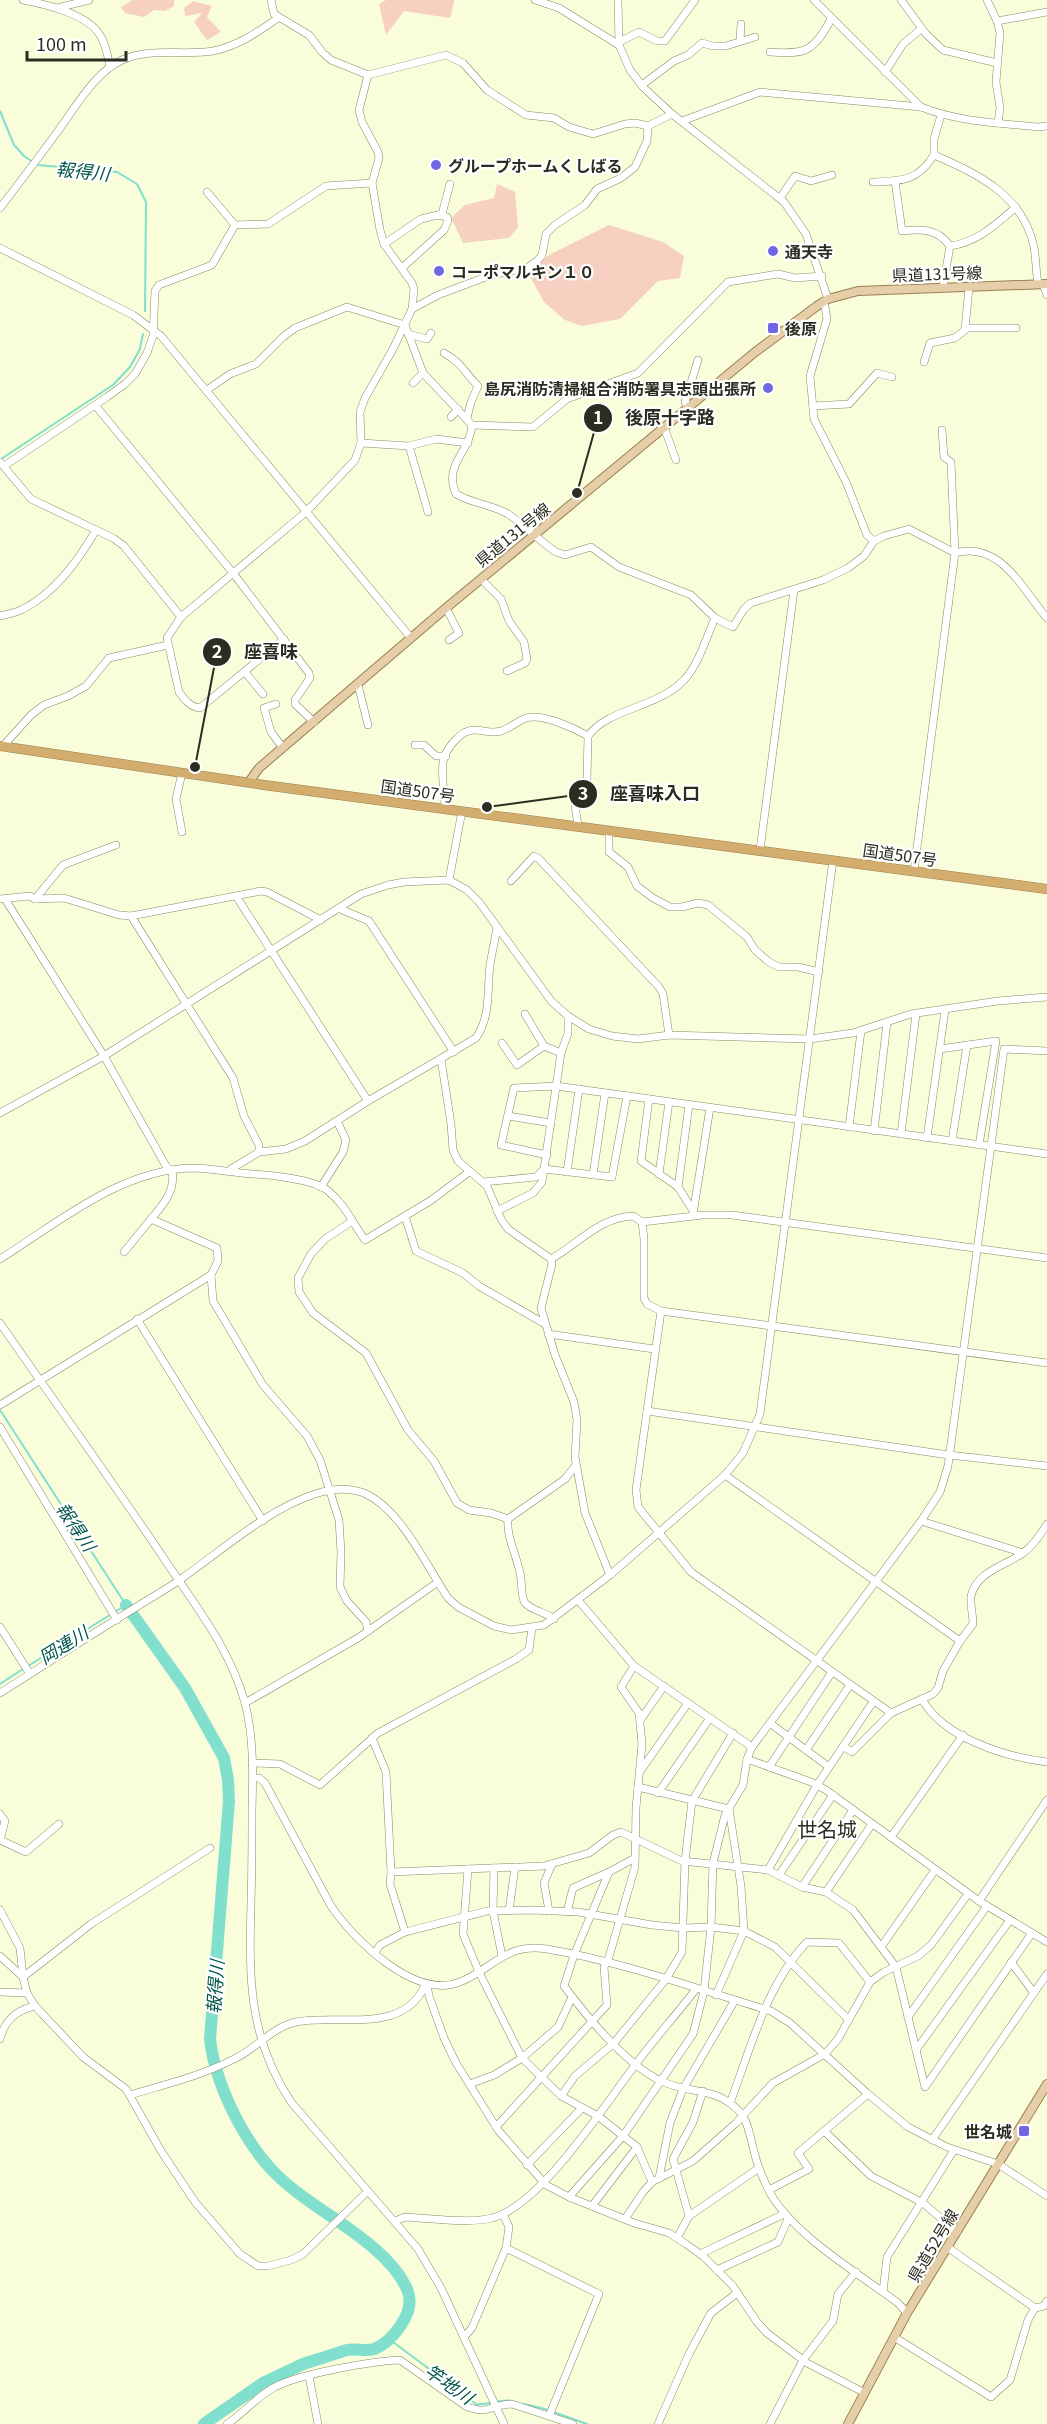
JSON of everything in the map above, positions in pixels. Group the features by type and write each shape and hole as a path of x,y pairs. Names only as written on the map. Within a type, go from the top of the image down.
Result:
{"highway":[{"name":"国道507号","path":"2,746 249,783 1047,889"}],"main road":[{"name":"県道131号線","path":"249,783 254,772 446,608 689,406 798,318 826,300 858,291 1043,284"},
{"name":"県道52号線","path":"848,2424 863,2392 908,2313 1047,2084"}],"street":[{"path":"23,0 57,8 99,32 110,67"},
{"path":"57,8 89,0"},
{"path":"271,0 274,14 309,35 331,60 368,75 446,56 463,63 487,90 526,115 554,118 569,127 593,134 625,124 635,123 648,126 672,114"},
{"path":"535,0 559,8 619,44"},
{"path":"618,0 619,44 626,63 642,85 672,114 780,198 794,214 806,234 822,276 826,300 827,319 810,371 818,431 846,482 867,535 874,541"},
{"path":"619,44 639,32 657,41 665,41 695,0"},
{"path":"814,0 921,107"},
{"path":"901,0 921,29 944,50 997,63"},
{"path":"987,0 998,21 1000,33 996,82 1000,108 998,123"},
{"path":"998,21 1047,12"},
{"path":"0,208 89,90 110,67 121,60 148,53 191,53 223,48 255,34 279,18"},
{"path":"770,52 792,54 807,49 820,40 831,19"},
{"path":"740,41 741,24"},
{"path":"885,72 903,44 921,29"},
{"path":"642,85 674,61 688,56 702,43 721,46 755,37"},
{"path":"284,639 200,708 195,707 179,692 168,645 169,633 182,617 306,512 356,460 361,444 360,412 365,398 412,309 414,289 384,244 372,183 379,158 378,152 362,122 359,110 368,75"},
{"path":"682,122 760,92 921,107 968,122 1047,126"},
{"path":"873,182 895,181 919,174 926,169 934,155 934,139 941,115"},
{"path":"412,309 491,275 527,268 538,260 543,255 546,234 555,225 585,205 597,189 621,178 635,167 647,141 648,126"},
{"path":"934,155 961,167 1000,191 1016,207 1034,247 1047,295"},
{"path":"780,198 795,176 811,181 832,176"},
{"path":"895,181 902,231 930,231 942,237 950,246"},
{"path":"235,225 268,224 326,186 372,183"},
{"path":"438,215 444,210 450,184"},
{"path":"207,192 235,225"},
{"path":"950,246 963,244 984,234 1016,207"},
{"path":"384,244 421,219 438,215 447,217 448,221 444,230 402,268"},
{"path":"182,617 124,546 113,538 31,499 2,464 95,405 135,374 147,353 153,336 151,328 155,291 159,285 212,266 235,225"},
{"path":"943,287 950,246"},
{"path":"0,248 106,300 151,328 175,351 411,638"},
{"path":"405,325 423,373 469,422 533,428 567,399 638,373 728,282 778,274 795,278 822,276"},
{"path":"924,362 930,343 956,338 962,334 965,328 969,287"},
{"path":"207,390 230,374 256,364 295,328 347,307 405,325"},
{"path":"965,328 1016,328"},
{"path":"408,334 427,339 431,333"},
{"path":"444,353 459,362 470,380 476,383"},
{"path":"689,406 685,402 698,360"},
{"path":"413,383 423,373"},
{"path":"813,406 844,405 853,400 877,373 892,377"},
{"path":"476,383 483,378"},
{"path":"476,383 477,390 471,402 468,443 451,476 456,495 475,503 490,504 510,515 534,536 562,555 591,547 619,567 691,595 715,618 733,627 744,609 751,603 823,580 848,568 864,556 874,541 909,529 955,553 966,550 988,553 1006,567 1047,618"},
{"path":"95,405 232,573 309,673 310,678 295,700 295,704 314,722"},
{"path":"450,417 458,410"},
{"path":"664,427 676,460"},
{"path":"914,871 955,553 951,462 944,457 942,430"},
{"path":"361,444 410,446 436,439 468,443"},
{"path":"410,446 428,512"},
{"path":"0,616 22,610 58,581 81,556 96,530"},
{"path":"481,579 501,599 509,621 524,642 527,659 525,663 507,671"},
{"path":"760,850 794,590"},
{"path":"446,608 459,633 449,640"},
{"path":"578,826 575,805 577,795 587,779 588,736 601,722 650,702 683,681 693,669 715,618"},
{"path":"2,746 31,715 44,705 86,686 109,658 168,645"},
{"path":"245,672 263,694"},
{"path":"358,685 368,725"},
{"path":"276,704 264,708 271,732 284,748"},
{"path":"446,809 443,761 455,741 466,732 474,730 489,734 533,717 570,725 588,736"},
{"path":"415,745 423,745 436,756 446,756"},
{"path":"182,773 176,799 182,832"},
{"path":"449,880 462,811"},
{"path":"609,831 609,852 628,867 637,886 653,898 670,907 698,903 708,905 747,937 755,950 769,962 779,966 798,967 819,972"},
{"path":"35,899 63,866 116,845"},
{"path":"511,881 534,856 538,858 659,987 663,994 669,1035"},
{"path":"0,1693 179,1581 263,1521 291,1504 331,1490 352,1490 363,1493 389,1509 438,1582 458,1607 482,1622 511,1630 544,1625 554,1619 610,1575 725,1475 743,1453 756,1426 800,1120 833,860"},
{"path":"0,1113 104,1056 361,894 404,882 449,880 467,890 552,1002 568,1016 590,1029 612,1036 638,1039 669,1035 810,1039 861,1031 916,1014 1047,996"},
{"path":"172,1171 166,1166 104,1056 3,899 30,896 35,899 64,898 119,915 131,916 267,892 321,920"},
{"path":"236,896 368,1101"},
{"path":"339,909 369,921 454,1052"},
{"path":"131,916 233,1078 244,1116 259,1145 259,1152"},
{"path":"229,1172 259,1152 286,1149 305,1141 476,1038 484,1027 497,927"},
{"path":"927,1138 945,1010"},
{"path":"525,1014 544,1046 561,1053"},
{"path":"901,1134 916,1014"},
{"path":"497,1211 540,1187 547,1155 561,1053 568,1033 568,1016"},
{"path":"874,1131 887,1023"},
{"path":"849,1127 861,1031"},
{"path":"940,1049 996,1041 979,1145"},
{"path":"502,1043 517,1065 544,1046"},
{"path":"952,1142 967,1045"},
{"path":"569,2197 623,2136 693,2034 711,1927 713,1863 724,1820 743,1785 747,1759 752,1748 818,1662 940,1492 949,1455 1004,1049 1047,1051"},
{"path":"441,1059 453,1150 458,1161 469,1173 483,1182 491,1192 497,1211 508,1229 551,1259 552,1264 542,1303 545,1324 574,1402 577,1420 576,1465 585,1513 610,1575"},
{"path":"547,1155 501,1144 514,1088 556,1086 1047,1154"},
{"path":"567,1172 579,1089"},
{"path":"593,1175 604,1093"},
{"path":"544,1169 612,1177 627,1096"},
{"path":"648,1099 641,1161 678,1187 693,1214"},
{"path":"659,1174 669,1102"},
{"path":"678,1187 689,1105"},
{"path":"693,1214 710,1108"},
{"path":"508,1116 551,1123"},
{"path":"321,1187 343,1152 346,1140 337,1121"},
{"path":"0,1259 117,1186 172,1171 194,1168 272,1175 313,1182 347,1210 351,1222 365,1240 438,1196 469,1173"},
{"path":"483,1182 536,1177 544,1169"},
{"path":"124,1252 160,1209 171,1191 172,1171"},
{"path":"551,1259 603,1223 624,1216 633,1216 642,1222 693,1214 732,1215 1047,1258"},
{"path":"405,1216 416,1251 463,1273 479,1286 545,1324"},
{"path":"151,1219 217,1248 218,1261 211,1275 210,1290 213,1301 263,1385 307,1436 320,1460 339,1520 340,1587 347,1601 366,1622 368,1631"},
{"path":"351,1222 325,1239 311,1254 298,1278 299,1292 324,1323 354,1342 366,1353 408,1430 445,1477 457,1503 469,1510 491,1513 508,1519"},
{"path":"642,1222 644,1298 648,1304 661,1311 772,1324 963,1353 1047,1363"},
{"path":"0,1405 211,1275"},
{"path":"661,1311 636,1491 638,1507 691,1572 891,1713"},
{"path":"137,1319 263,1521"},
{"path":"0,1323 87,1444 210,1626 230,1661 245,1703 252,1763 250,1978 254,2016 261,2042 274,2073 291,2102 426,2260 504,2424"},
{"path":"548,1334 654,1349"},
{"path":"647,1411 949,1455 1047,1466"},
{"path":"0,1427 119,1618"},
{"path":"508,1519 565,1479 576,1465"},
{"path":"725,1475 960,1641"},
{"path":"508,1519 508,1528 520,1567 523,1599 531,1608 548,1614 554,1619"},
{"path":"921,1521 1023,1553"},
{"path":"843,1746 852,1752 891,1713 933,1694 960,1641 973,1624 970,1607 975,1586 984,1575 1023,1553 1047,1524"},
{"path":"245,1703 368,1631 438,1582"},
{"path":"578,1600 634,1666 752,1748"},
{"path":"0,1628 30,1674"},
{"path":"252,1763 280,1764 320,1785 372,1738 393,1724 529,1650 532,1628"},
{"path":"496,2127 542,2079 606,2005 604,1967 629,1887 635,1858 642,1743 641,1719 632,1701 621,1687 634,1666"},
{"path":"769,1767 832,1672"},
{"path":"806,1750 850,1685"},
{"path":"641,1719 664,1686"},
{"path":"922,1699 928,1711 983,1747 1006,1755 1047,1762"},
{"path":"768,1869 817,1785 873,1701"},
{"path":"639,1772 688,1703"},
{"path":"658,1792 710,1718"},
{"path":"771,1724 829,1767"},
{"path":"561,2096 575,2076 614,2043 666,1979 682,1952 685,1861 692,1801 733,1733"},
{"path":"891,1837 963,1735"},
{"path":"372,1738 386,1772 392,1891 405,1932"},
{"path":"747,1759 817,1785 968,1894 1047,1942"},
{"path":"253,1778 259,1778 265,1783 331,1906 343,1923 355,1937 375,1953 426,1985 452,1985 479,1972 502,1956 531,1947 607,1960 765,2009 790,2023 908,2127 954,2150 998,2164 1047,2196"},
{"path":"638,1787 729,1809"},
{"path":"779,1875 833,1795"},
{"path":"979,1901 1047,1800"},
{"path":"716,1995 744,1930 738,1865 729,1809"},
{"path":"802,1887 853,1810"},
{"path":"0,1814 5,1821 0,1840 26,1852 59,1824"},
{"path":"826,1892 872,1824"},
{"path":"390,1872 552,1864 589,1853 613,1835 621,1832 685,1861 768,1869 802,1887 826,1892 853,1910 896,1967 925,2087 1032,1933"},
{"path":"22,1977 91,1924 210,1848"},
{"path":"567,1912 573,1888 635,1858"},
{"path":"549,1911 544,1883 552,1864"},
{"path":"510,1911 515,1867"},
{"path":"494,1868 493,1911 502,1956"},
{"path":"468,1869 463,1934 479,1972 522,2058 561,2096 598,2116 637,2147 656,2180"},
{"path":"881,1947 935,1870"},
{"path":"609,1872 574,1955 564,1986 592,2023 636,2063 660,2081 683,2089 713,2092 743,2114 759,2168 769,2190 786,2216 908,2313"},
{"path":"625,2219 643,2192 656,2180 693,2161 773,2083 825,2054 838,2039 870,1982 918,1956 931,1945 968,1894"},
{"path":"908,2017 987,1906"},
{"path":"0,1910 20,1948 22,1977 35,2007 83,2057 126,2089 161,2151 195,2202 240,2254 251,2262 268,2266 291,2260 303,2254 368,2191"},
{"path":"375,1953 380,1945 405,1932 493,1911 567,1912 652,1925 744,1930 775,1947 849,2020"},
{"path":"916,2050 1010,1920"},
{"path":"730,2103 765,2009 789,1960 807,1942 839,1943 870,1982"},
{"path":"0,1956 22,1977"},
{"path":"1011,1962 1034,1993"},
{"path":"932,2140 1047,1974"},
{"path":"130,2095 200,2075 236,2059 280,2028 296,2022 324,2019 369,2020 389,2016 414,2000 426,1985"},
{"path":"426,1985 456,2063 496,2127 542,2181 569,2197 669,2233 700,2254 717,2270 737,2293 757,2322 803,2360 863,2392"},
{"path":"395,2221 405,2217 488,2219 503,2214 529,2198 578,2142 636,2063 700,1990"},
{"path":"0,1992 27,1993"},
{"path":"470,2084 495,2075 522,2058 558,2026 572,1997"},
{"path":"656,2180 670,2123 683,2089 735,2000"},
{"path":"0,2039 12,2015 20,2010 35,2007"},
{"path":"688,2216 673,2159 693,2122 703,2091"},
{"path":"769,2190 809,2169 798,2153 868,2094"},
{"path":"527,2165 580,2110"},
{"path":"824,2131 871,2176 923,2203 957,2232"},
{"path":"592,2206 637,2147"},
{"path":"883,2292 887,2257 923,2203 954,2150"},
{"path":"676,2238 688,2216 759,2168"},
{"path":"464,2337 472,2328 506,2248 509,2227 503,2214"},
{"path":"700,2254 786,2216"},
{"path":"717,2270 777,2242 786,2216"},
{"path":"947,2247 1035,2308"},
{"path":"506,2248 599,2294 549,2416"},
{"path":"770,2424 803,2360 833,2321 838,2294 856,2271"},
{"path":"658,2424 689,2354 711,2313 737,2293"},
{"path":"894,2337 991,2397 1010,2380 1028,2320 1035,2308 1044,2306 1047,2301"},
{"path":"227,2424 276,2387 309,2376 400,2360 467,2407 487,2411 512,2404 573,2424"},
{"path":"309,2376 318,2424"}],"shaded area":[{"path":"133,0 174,0 174,6 165,11 154,10 144,17 125,13 121,7"},
{"path":"386,0 454,0 454,2 450,18 404,11 386,35 379,4"},
{"path":"193,1 212,6 207,17 221,32 207,40 194,22 202,13 185,16 184,8"},
{"path":"497,184 515,192 518,227 509,238 463,243 451,218 465,205 494,198"},
{"path":"609,225 663,242 684,256 680,278 658,281 620,319 582,326 565,320 544,302 528,273 549,255"}],"waterway":[{"name":"報得川","path":"0,111 14,145 25,157 38,165 117,172 137,184 146,202 145,311"},
{"name":"報得川","path":"1,459 113,385 130,367 140,349 143,334"},
{"name":"報得川","path":"0,1410 126,1605 28,1666"},
{"name":"報得川","path":"126,1605 185,1688 224,1758 229,1801 210,2039 224,2091 250,2142 272,2170 305,2198 381,2254 395,2270 406,2287 409,2297 408,2311 404,2320 382,2345 371,2350 347,2350 303,2364 263,2383 204,2424"},
{"name":"岡連川","path":"0,1684 23,1669"},
{"name":"竿地川","path":"389,2339 476,2404 512,2401"},
{"name":"竿地川","path":"524,2404 587,2424"}],"place":[{"name":"グループホームくしばる","path":"436,165"},
{"name":"通天寺","path":"773,251"},
{"name":"コーポマルキン１０","path":"439,271"},
{"name":"後原","path":"773,328"},
{"name":"島尻消防清掃組合消防署具志頭出張所","path":"768,388"},
{"name":"後原十字路","path":"577,493"},
{"name":"座喜味","path":"195,767"},
{"name":"座喜味入口","path":"487,807"},
{"name":"世名城","path":"1024,2131"}],"district":[{"name":"世名城","path":"827,1828"}]}
